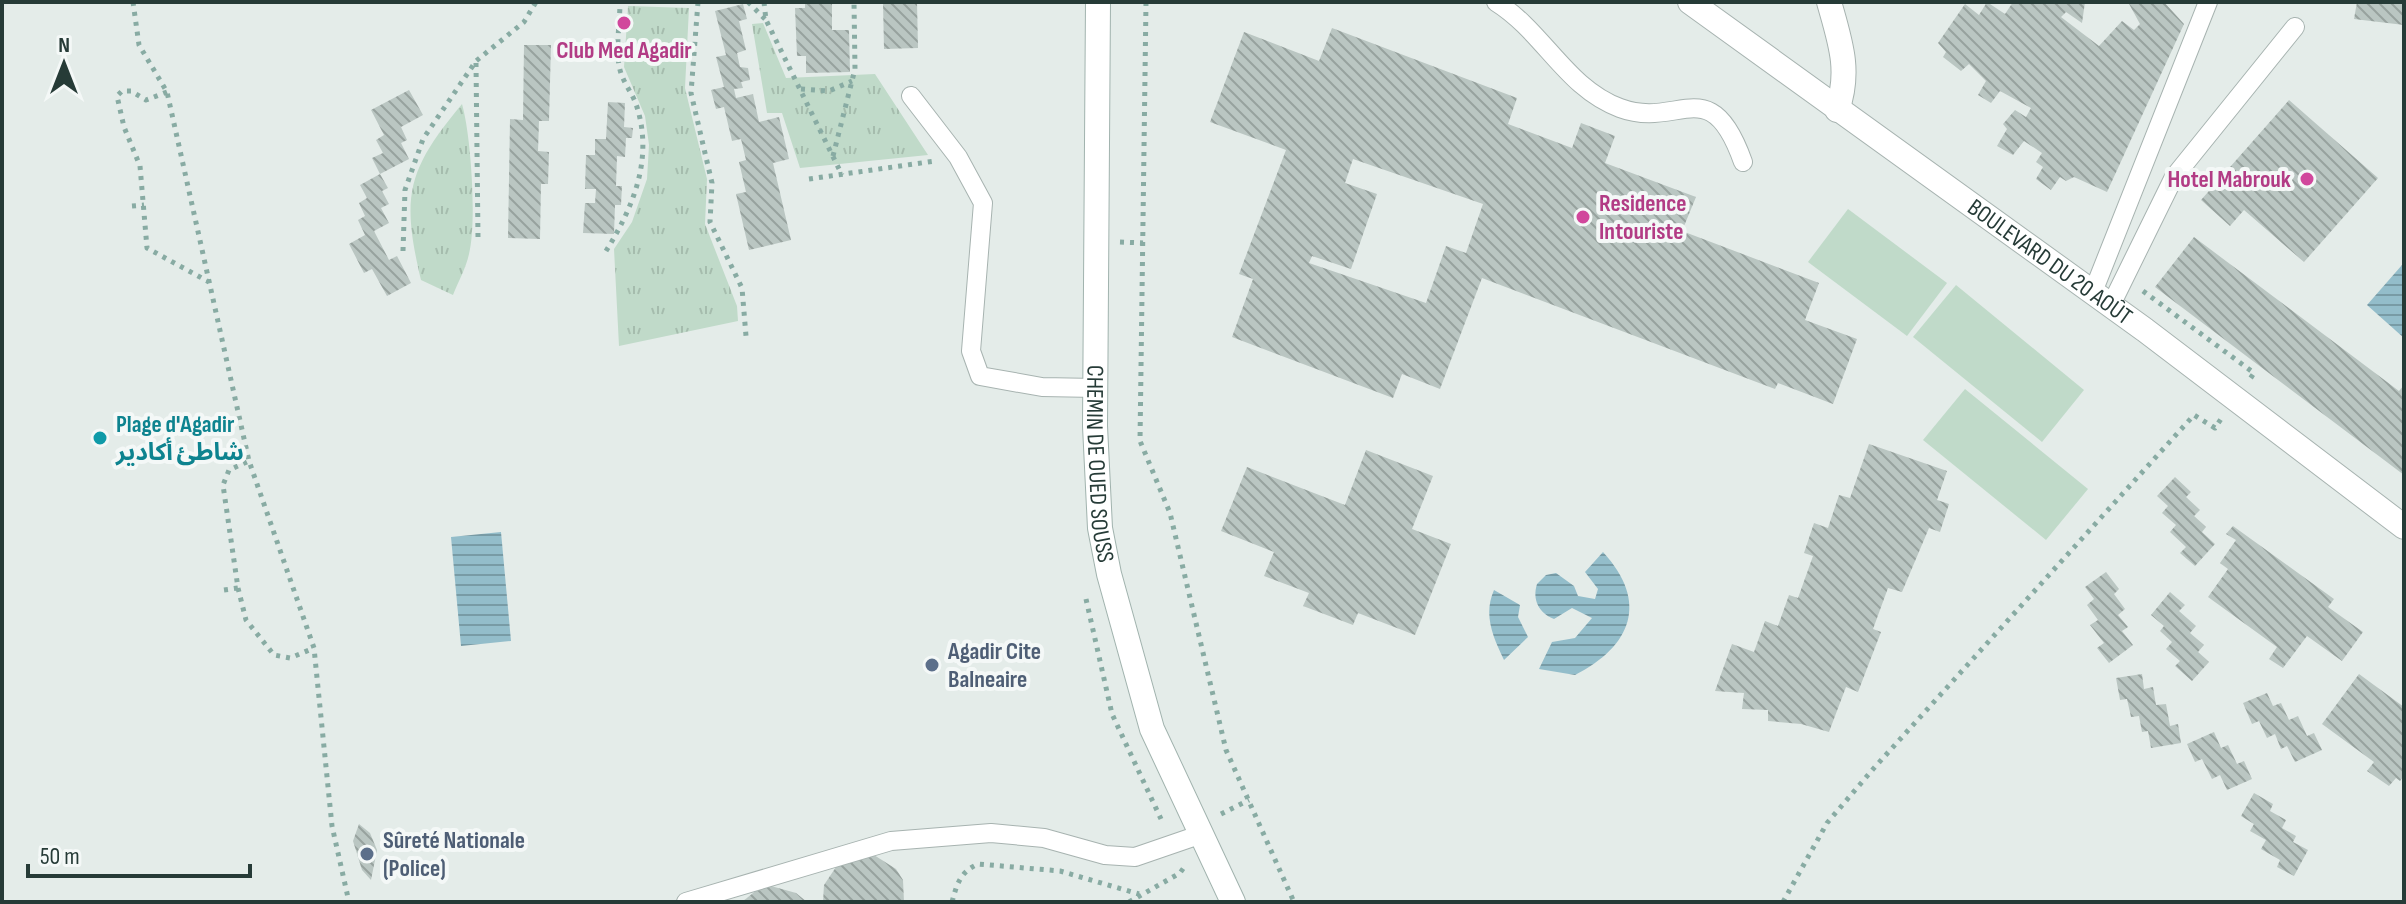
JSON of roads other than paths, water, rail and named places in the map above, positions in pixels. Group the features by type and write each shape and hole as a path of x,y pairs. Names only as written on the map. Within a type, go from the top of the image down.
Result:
{"street":[{"name":"CHEMIN DE OUED SOUSS","path":"1098,2 1097,488 1109,574 1152,729 1233,902"},
{"name":"BOULEVARD DU 20 AOÛT","path":"1690,2 2102,299 2404,527"},
{"path":"1829,2 1845,60 1846,77 1837,110"}],"lane":[{"path":"1496,2 1529,28 1592,95 1624,110 1652,113 1689,106 1708,109 1736,142 1743,162"},
{"path":"2102,299 2208,2"},
{"path":"2102,299 2125,278 2174,177 2295,27"},
{"path":"911,96 958,157 983,203 971,351 980,376 1042,387 1096,388"},
{"path":"686,902 891,841 991,833 1044,838 1105,855 1135,857 1199,835"}],"water":[{"path":"2402,265 2404,267 2404,338 2367,305"},
{"path":"501,532 511,641 461,646 451,537"},
{"path":"1603,552 1626,588 1628,621 1621,637 1610,651 1575,675 1539,669 1552,642 1575,638 1592,618 1572,608 1554,619 1549,616 1536,601 1537,584 1546,575 1556,573 1574,586 1578,596 1595,599 1598,589 1585,572"},
{"path":"1494,590 1520,605 1518,617 1528,637 1504,660 1489,617"}],"place":[{"name":"Club Med Agadir","path":"624,23"},
{"name":"Hotel Mabrouk","path":"2307,179"},
{"name":"Residence Intouriste","path":"1583,217"},
{"name":"Plage d'Agadir شاطئ أكادير","path":"100,438"},
{"name":"Agadir Cite Balneaire","path":"932,665"},
{"name":"Sûreté Nationale (Police)","path":"367,854"}]}
